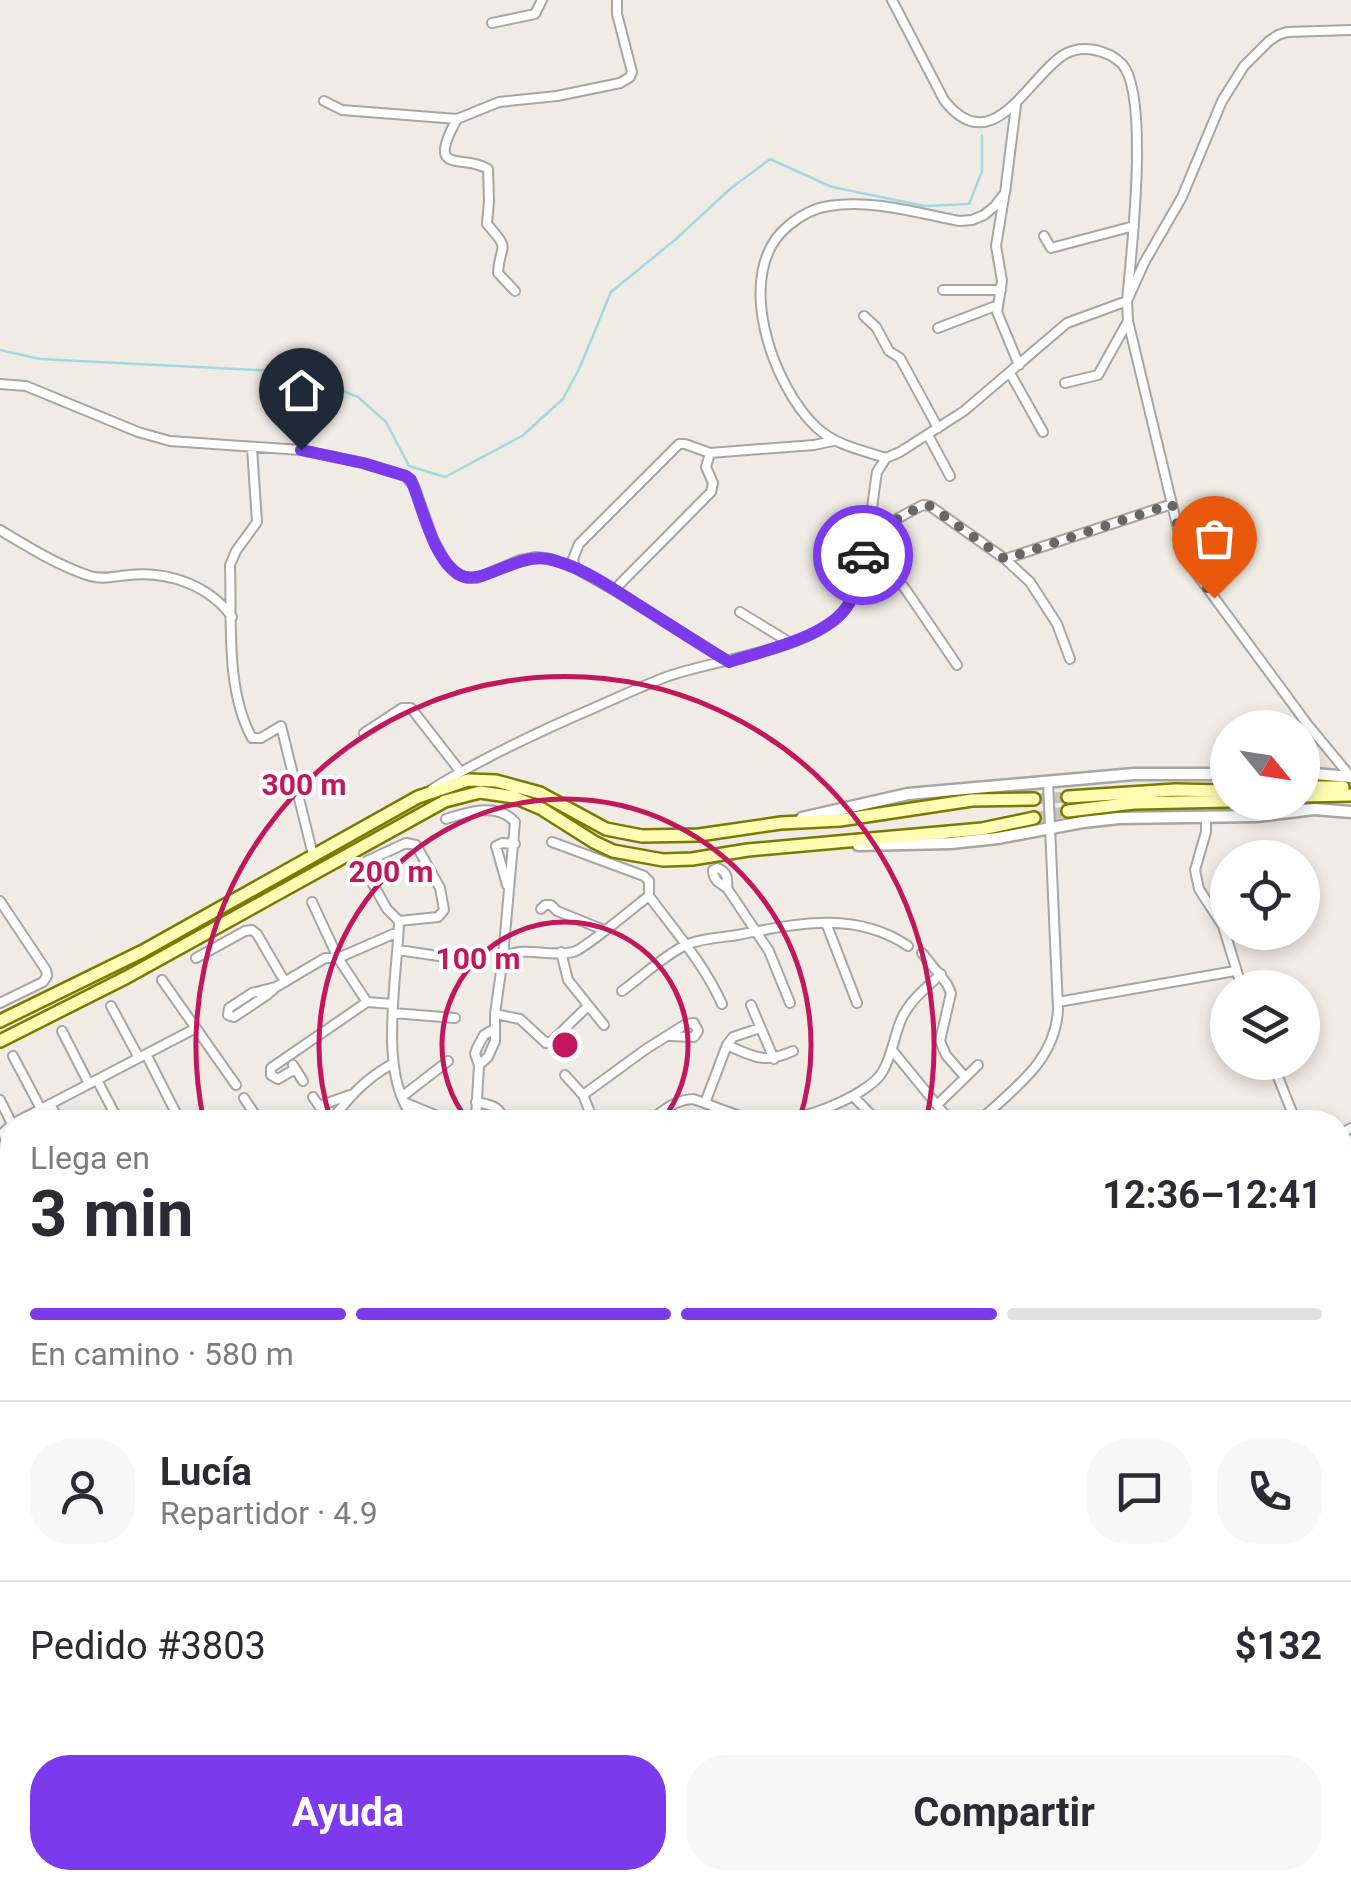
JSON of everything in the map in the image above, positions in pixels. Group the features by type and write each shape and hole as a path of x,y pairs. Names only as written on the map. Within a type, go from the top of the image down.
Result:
{"main road":[{"path":"0,1021 83,982 418,797 468,780 496,781 540,792 606,829 642,836 699,835 840,820 972,800 1034,799"},
{"path":"1320,787 1349,785"},
{"path":"1320,792 1349,785"},
{"path":"1068,797 1210,791"},
{"path":"0,1041 89,997 445,801 464,795 480,792 529,802 613,852 663,860 982,830 1034,818"},
{"path":"1068,811 1134,803 1210,801"},
{"path":"83,982 89,997"}],"street":[{"path":"492,23 535,14 542,0"},
{"path":"324,101 342,110 457,119 499,102 557,96 626,80 631,66 616,14 616,0"},
{"path":"892,0 944,100 963,118 985,121 1004,114 1054,62 1069,52 1094,50 1112,56 1131,80 1138,156 1128,321 1183,550 1349,785"},
{"path":"418,797 540,731 669,676 790,642 832,622 844,612 858,583 877,472 886,458 938,428 1010,373 1067,322 1127,300 1182,197 1222,101 1244,66 1269,41 1288,32 1351,30"},
{"path":"1016,105 996,246 1002,281 998,317 1019,365"},
{"path":"457,119 446,145 448,156 458,163 484,166 488,173 487,224 501,239 504,250 498,273 515,292"},
{"path":"886,458 833,441 815,426 798,403 776,361 760,312 763,264 770,246 801,216 828,206 868,205 959,221 984,215 1005,193"},
{"path":"1044,236 1050,248 1134,226"},
{"path":"943,290 1002,290"},
{"path":"938,328 998,304"},
{"path":"864,316 876,327 889,351 900,358 938,428"},
{"path":"1065,383 1098,375 1128,321"},
{"path":"1010,373 1044,432"},
{"path":"0,384 36,389 138,432 170,441 301,450 406,476 411,480 433,539 457,574 467,578 487,575 506,564 536,557 551,559 614,590 729,662"},
{"path":"928,435 950,476"},
{"path":"575,568 573,558 579,544 673,447 684,444 710,453 833,441"},
{"path":"252,448 258,522 230,565 233,672 252,738 256,740 281,726 313,855"},
{"path":"614,590 711,492 713,484 706,467 710,453"},
{"path":"1005,559 1172,504"},
{"path":"867,538 915,508 930,506 1005,559 1030,582 1057,624 1070,659"},
{"path":"0,530 91,576 170,576 206,592 232,617"},
{"path":"867,538 957,665"},
{"path":"740,612 790,642"},
{"path":"364,733 402,708 411,708 460,772"},
{"path":"781,824 908,794 1134,774 1210,774"},
{"path":"1320,778 1349,785"},
{"path":"992,1110 1034,1070 1054,1036 1058,1002 1048,780"},
{"path":"817,845 926,844 998,838 1119,818 1206,819 1314,808 1351,812"},
{"path":"446,820 479,810 509,816 515,822 496,1035 493,1048 479,1065"},
{"path":"1206,819 1195,870 1199,889 1223,926 1235,970"},
{"path":"552,842 649,880 649,896 713,983 722,1004"},
{"path":"398,921 438,917 444,910 440,888 412,843 367,861 364,870 386,909 398,921 392,1064 409,1110"},
{"path":"508,890 496,846 514,844"},
{"path":"727,888 769,950 790,1003"},
{"path":"503,957 524,951 572,952 649,896"},
{"path":"0,901 47,976 43,982 0,1003"},
{"path":"312,902 338,958 367,1002 455,1018"},
{"path":"557,911 604,930"},
{"path":"826,923 857,1003"},
{"path":"622,991 686,945 774,927 858,924 878,929 908,946"},
{"path":"196,958 252,930 280,984"},
{"path":"280,984 252,993 228,1008 228,1015 234,1017 324,958 338,958 398,932"},
{"path":"398,950 459,958"},
{"path":"561,952 565,974 604,1025"},
{"path":"922,953 941,974 950,993 940,1040 946,1056 965,1078"},
{"path":"817,1110 853,1096 877,1081 911,1002 941,974"},
{"path":"1058,1002 1210,975"},
{"path":"162,980 236,1084"},
{"path":"295,1069 278,1079 271,1075 271,1068 367,1002"},
{"path":"111,1006 174,1110"},
{"path":"495,1014 520,1018 546,1043 588,1006"},
{"path":"752,1006 774,1059"},
{"path":"40,1110 196,1028"},
{"path":"706,1103 733,1036 760,1028"},
{"path":"477,1110 479,1065 475,1054 484,1035 494,1030"},
{"path":"62,1031 111,1110"},
{"path":"583,1094 669,1036"},
{"path":"727,1045 757,1058 774,1059 793,1051"},
{"path":"892,1050 941,1110"},
{"path":"13,1056 49,1110"},
{"path":"288,1056 303,1082"},
{"path":"404,1100 448,1061"},
{"path":"339,1110 373,1074 392,1064"},
{"path":"937,1106 978,1066"},
{"path":"566,1075 583,1094 589,1110"},
{"path":"1279,1080 1291,1110"},
{"path":"319,1106 350,1094"},
{"path":"853,1096 866,1110"},
{"path":"313,1097 322,1110"},
{"path":"244,1098 252,1110"},
{"path":"404,1100 427,1110"},
{"path":"664,1110 682,1100 693,1100 723,1110"},
{"path":"476,1102 500,1110"},
{"path":"417,1110 418,1106"}],"waterway":[{"path":"0,350 40,359 297,372 358,397 386,422 409,466 445,477 522,436 563,399 611,292 770,159 832,187 925,206 969,204 982,171 982,136"}],"tunnel":[{"path":"1034,799 1068,797"},
{"path":"1034,818 1068,811"}],"way so far":[{"path":"863,555 867,536 923,505 930,506 1005,559 1172,504 1183,550 1214,598"}],"route":[{"path":"301,450 406,476 411,480 433,539 457,574 477,578 520,560 551,559 614,590 729,662 790,642 832,622 852,598 863,555"}]}
